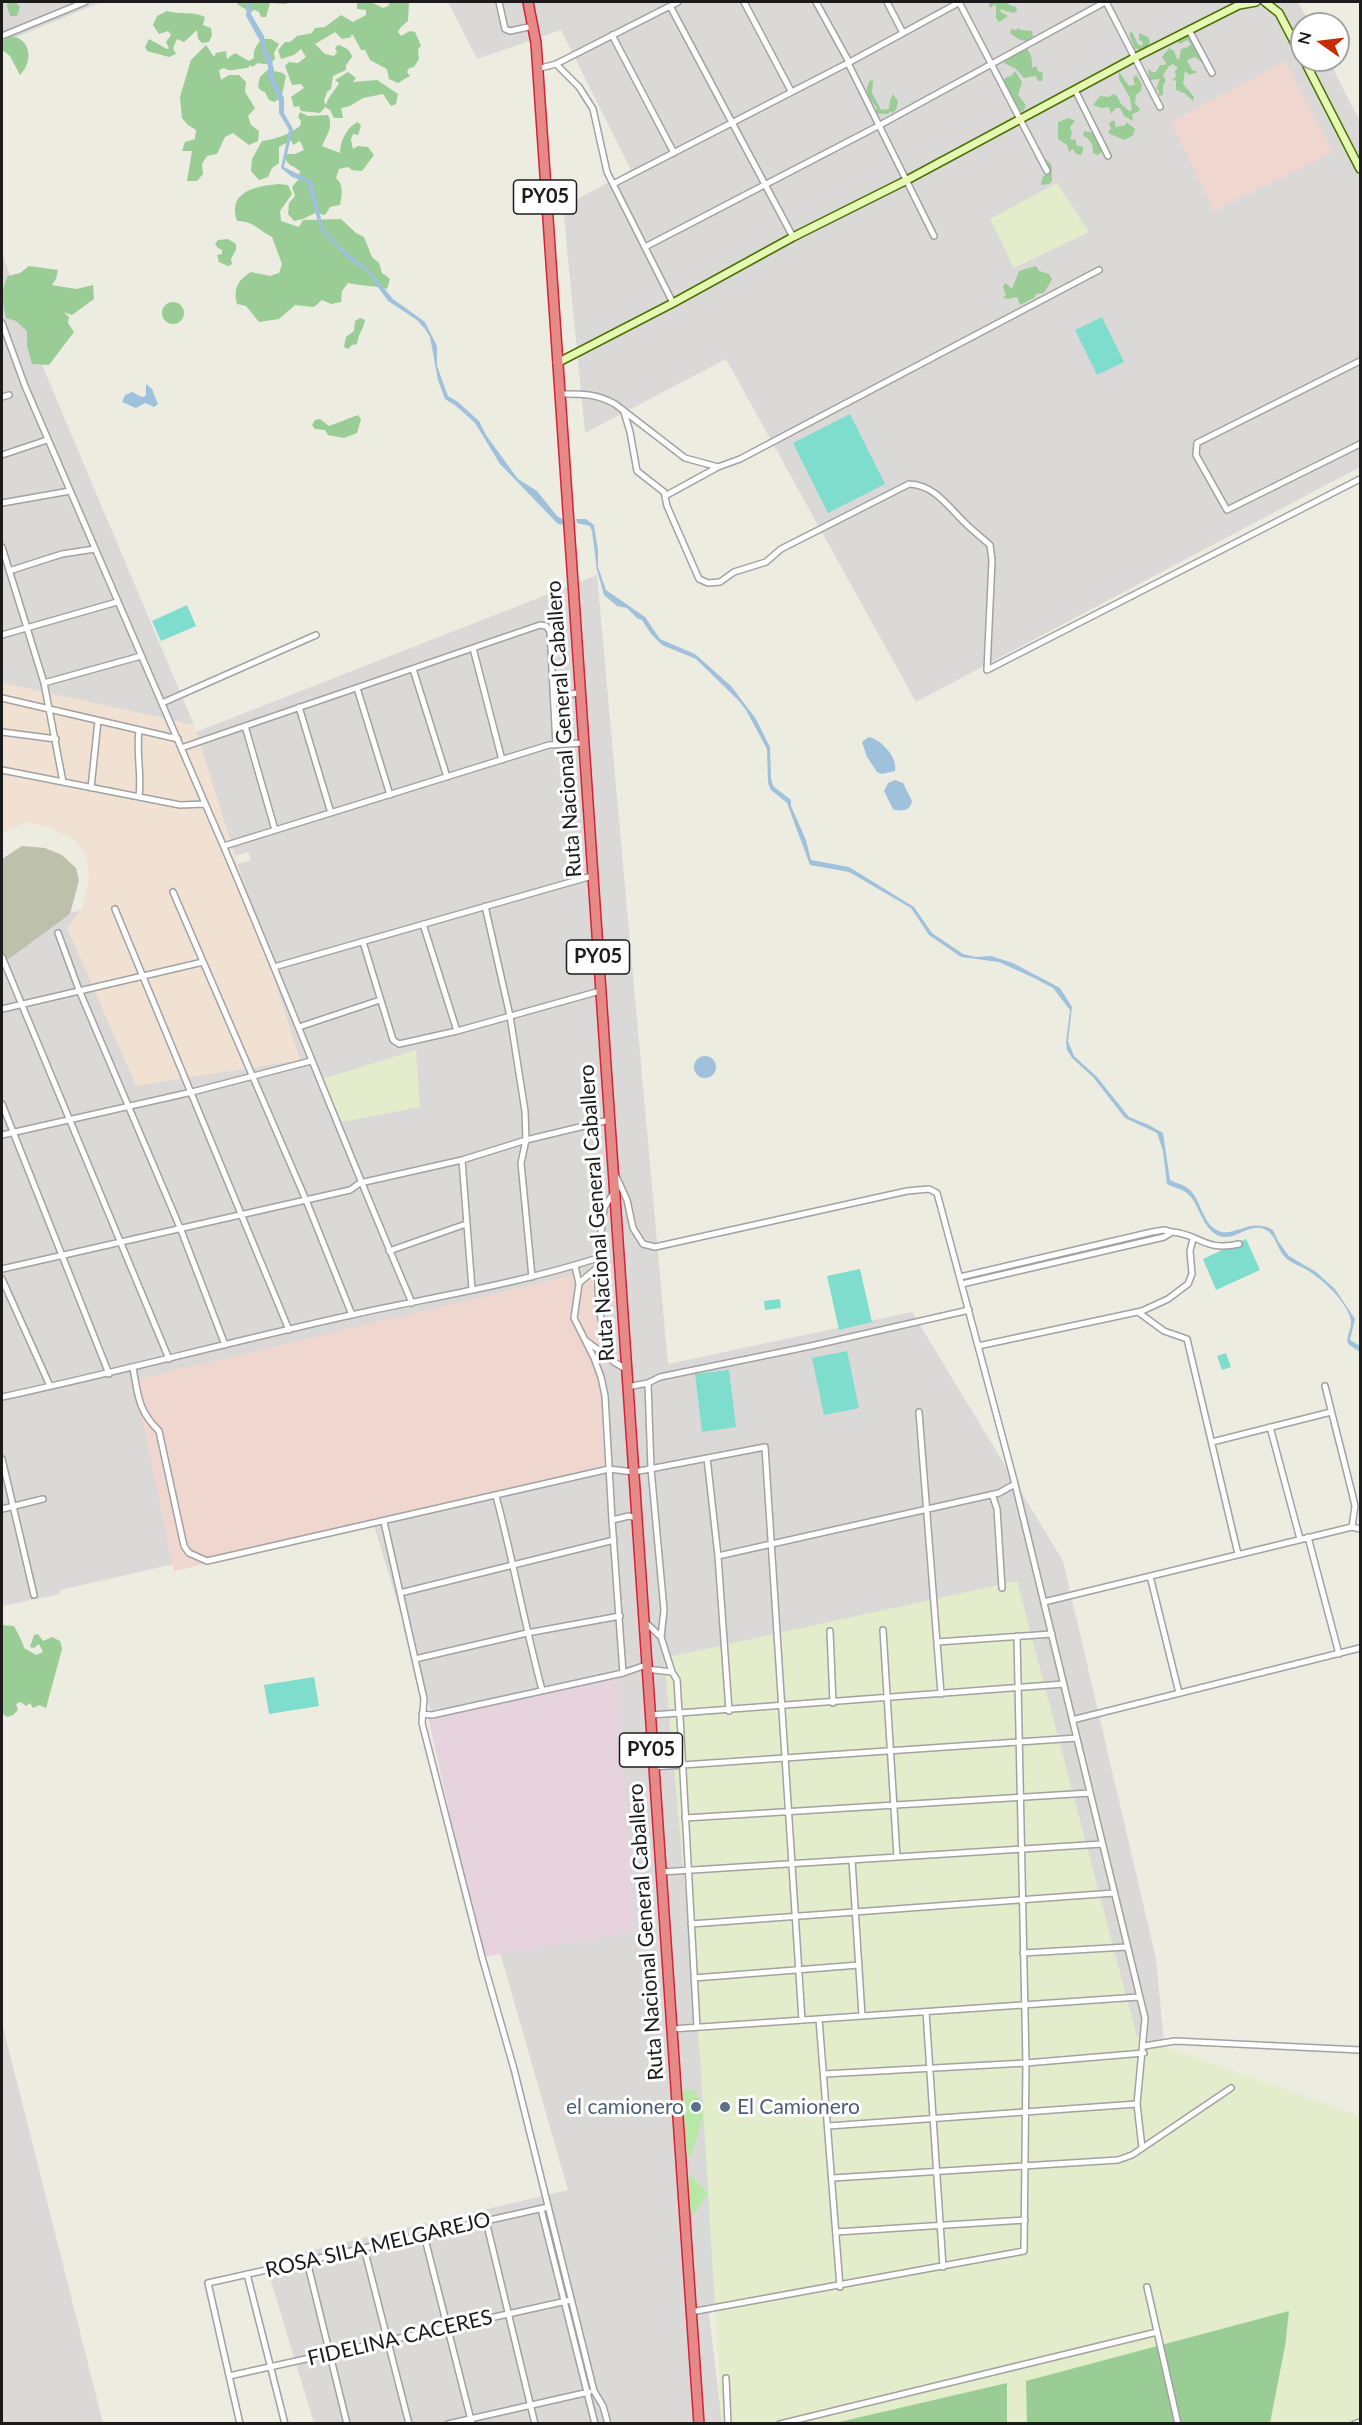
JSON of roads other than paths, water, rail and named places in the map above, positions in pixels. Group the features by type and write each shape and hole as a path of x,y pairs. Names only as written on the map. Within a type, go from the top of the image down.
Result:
{"highway":[{"name":"Ruta Nacional General Caballero","path":"528,2 533,26 581,692 652,1767 699,2424"}],"street":[{"path":"2,36 84,2"},
{"path":"499,2 505,29 510,31 533,26"},
{"path":"536,69 556,64 678,2"},
{"path":"744,2 791,91"},
{"path":"816,2 849,63 934,237"},
{"path":"887,2 903,33"},
{"path":"614,184 849,63 959,2 1047,171"},
{"path":"645,247 880,125 1105,2 1160,107"},
{"path":"557,363 1134,58 1239,5 1256,2"},
{"path":"1265,2 1279,13 1290,34"},
{"path":"670,6 793,237"},
{"path":"1189,30 1212,73"},
{"path":"612,35 674,153"},
{"path":"556,64 579,87 593,109 607,172 673,303"},
{"path":"1310,72 1360,169"},
{"path":"1075,90 1108,156"},
{"path":"665,496 718,467 740,459 1099,270"},
{"path":"2,323 47,440 224,846 360,1184 412,1303"},
{"path":"1360,361 1197,443 1196,455 1227,510 1360,444"},
{"path":"559,394 596,394 615,404 685,458 718,467"},
{"path":"2,397 9,395"},
{"path":"624,412 637,471 664,492 699,579 708,583 720,582 734,572 766,562 781,549 909,484 922,485 943,500 990,544 992,560 987,670 1360,479"},
{"path":"2,455 47,440"},
{"path":"2,503 70,491"},
{"path":"2,547 44,683 63,782"},
{"path":"9,571 62,554 95,549"},
{"path":"2,635 117,602"},
{"path":"181,748 540,625 546,626 550,631 556,745"},
{"path":"162,703 316,635"},
{"path":"473,648 502,760"},
{"path":"44,683 141,656"},
{"path":"413,669 447,777"},
{"path":"357,688 390,795"},
{"path":"554,698 581,692"},
{"path":"2,698 177,739"},
{"path":"299,707 332,813"},
{"path":"91,788 98,721"},
{"path":"244,726 275,830"},
{"path":"139,730 136,753 141,777 139,797"},
{"path":"2,732 56,740"},
{"path":"224,846 502,760 556,745 584,743"},
{"path":"2,770 180,805 206,804"},
{"path":"274,968 592,876"},
{"path":"173,892 306,1200 351,1315"},
{"path":"485,906 510,1016 525,1111 526,1140 521,1163 532,1277"},
{"path":"115,909 289,1330"},
{"path":"423,924 457,1031"},
{"path":"58,933 79,990 181,1230 225,1345"},
{"path":"363,942 393,1040 399,1044 457,1031 600,991"},
{"path":"2,957 20,1006 169,1359"},
{"path":"2,1010 202,962"},
{"path":"298,1027 380,1000"},
{"path":"2,1135 192,1092 311,1061"},
{"path":"2,1104 109,1374"},
{"path":"2,1269 350,1190 360,1184 462,1160 526,1140 609,1120"},
{"path":"462,1160 472,1289"},
{"path":"613,1170 627,1200 633,1228 643,1244 655,1247 907,1191 929,1189 938,1193 1015,1484 1145,2018 1144,2053 1137,2104 1142,2148"},
{"path":"614,1192 604,1208 598,1258 603,1324 614,1362"},
{"path":"389,1251 466,1224"},
{"path":"961,1281 1164,1237 1172,1232 1222,1248 1239,1244"},
{"path":"978,1346 1137,1312 1168,1299 1188,1284 1192,1274 1190,1251 1193,1239"},
{"path":"2,1396 109,1374 351,1315 532,1277 598,1258"},
{"path":"575,1266 579,1284 574,1318 601,1377 623,1673"},
{"path":"579,1284 598,1267"},
{"path":"2,1279 50,1386"},
{"path":"627,1387 648,1383 670,1374 811,1346 969,1310"},
{"path":"1137,1312 1164,1331 1187,1339 1238,1554"},
{"path":"584,1339 626,1369"},
{"path":"133,1368 140,1408 148,1421 159,1431 184,1546 189,1554 207,1561 609,1469 634,1472 765,1447 802,2020"},
{"path":"648,1383 651,1468 664,1610 662,1637 672,1672 677,1680 697,2027"},
{"path":"1325,1386 1355,1506 1352,1527"},
{"path":"919,1412 941,1694"},
{"path":"1212,1442 1331,1412"},
{"path":"1270,1426 1300,1539"},
{"path":"707,1458 718,1556 729,1711"},
{"path":"2,1459 34,1595"},
{"path":"718,1556 992,1494 1015,1484"},
{"path":"992,1494 997,1509 1002,1588"},
{"path":"496,1496 514,1564 527,1633 542,1690"},
{"path":"2,1509 43,1499"},
{"path":"612,1520 629,1516 637,1518"},
{"path":"384,1522 424,1699 422,1723 482,1957 514,2069 544,2208 568,2301 594,2391 603,2406 608,2424"},
{"path":"1044,1602 1308,1537 1352,1527 1360,1529"},
{"path":"1308,1537 1339,1654"},
{"path":"400,1593 614,1540"},
{"path":"1150,1576 1179,1693"},
{"path":"415,1659 527,1633 620,1616"},
{"path":"643,1621 662,1637"},
{"path":"883,1630 897,1857"},
{"path":"830,1631 833,1702"},
{"path":"937,1642 1052,1634"},
{"path":"692,2312 1024,2251 1026,2063 1017,1636"},
{"path":"1072,1720 1360,1648"},
{"path":"422,1714 432,1715 646,1667 672,1672"},
{"path":"649,1716 1064,1684"},
{"path":"652,1767 1077,1738"},
{"path":"685,1818 1090,1793"},
{"path":"660,1872 1102,1844"},
{"path":"852,1860 862,2016"},
{"path":"691,1924 1114,1893"},
{"path":"1023,1953 1127,1947"},
{"path":"694,1978 859,1965"},
{"path":"670,2029 1139,1997"},
{"path":"926,2012 943,2267"},
{"path":"819,2019 840,2286"},
{"path":"1144,2046 1175,2041 1360,2050"},
{"path":"824,2074 1026,2063 1144,2053"},
{"path":"833,2178 1118,2160 1142,2148 1231,2088"},
{"path":"828,2126 1137,2104"},
{"name":"ROSA SILA MELGAREJO","path":"229,2376 208,2283 544,2208"},
{"path":"836,2232 1025,2220"},
{"path":"486,2221 535,2424"},
{"path":"424,2235 471,2421"},
{"path":"364,2248 409,2424"},
{"path":"307,2261 347,2424"},
{"path":"247,2274 285,2424"},
{"path":"1147,2288 1178,2424"},
{"path":"568,2301 595,2424"},
{"name":"FIDELINA CACERES","path":"229,2376 568,2301"},
{"path":"780,2424 1157,2332"},
{"path":"229,2376 240,2424"},
{"path":"726,2378 728,2424"},
{"path":"448,2424 471,2421 594,2391"},
{"path":"1353,2424 1360,2422"}],"place":[{"name":"el camionero","path":"696,2107"},
{"name":"El Camionero","path":"725,2107"}]}
